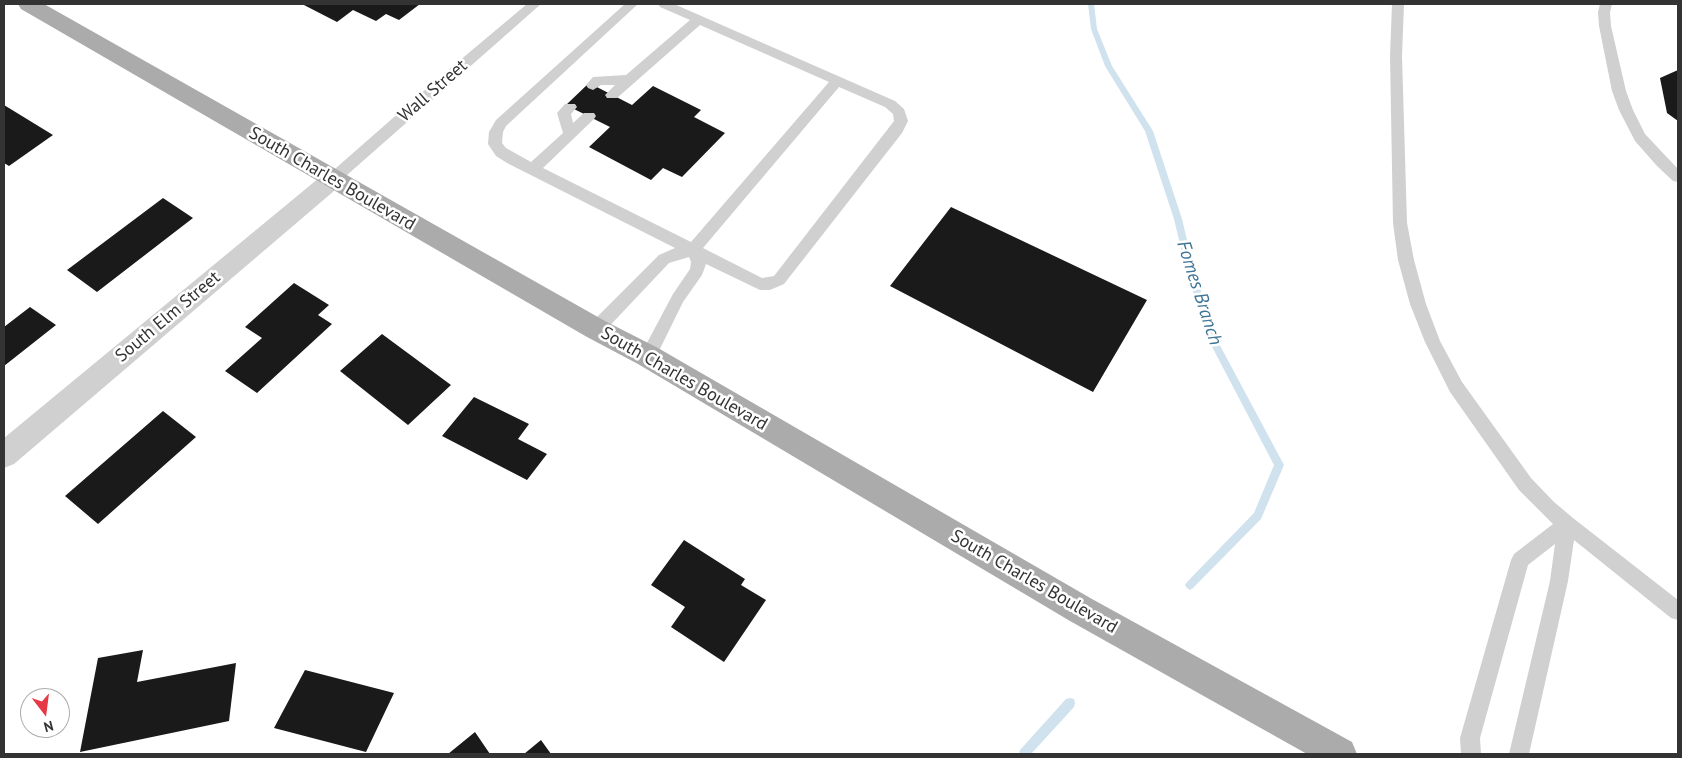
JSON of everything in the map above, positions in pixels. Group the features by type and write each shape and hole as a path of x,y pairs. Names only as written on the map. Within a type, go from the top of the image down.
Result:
{"main road":[{"name":"South Charles Boulevard","path":"28,4 596,329 648,356 1081,610 1340,754"}],"street":[{"name":"South Elm Street","path":"4,455 333,179"}],"lane":[{"name":"Wall Street","path":"333,179 439,85 535,4"},
{"path":"632,4 502,123 496,132 495,144 501,152 533,169 760,284 778,280 897,129 901,121 899,112 890,104 664,4"},
{"path":"1398,4 1396,56 1400,224 1406,260 1418,304 1433,342 1456,387 1482,427 1525,484 1548,508 1567,524 1678,612"},
{"path":"1606,4 1604,12 1605,26 1619,92 1626,110 1640,137 1678,177"},
{"path":"612,95 699,19"},
{"path":"592,85 598,80 629,80"},
{"path":"596,329 664,259 671,255 694,250 837,81"},
{"path":"570,107 564,113 570,135"},
{"path":"533,169 590,116"},
{"path":"648,356 678,298 697,271 699,262 694,250"},
{"path":"1471,754 1470,738 1520,560 1567,524"},
{"path":"1519,754 1559,581 1567,524"}],"building":[{"path":"302,4 420,4 399,20 386,14 376,21 353,10 337,22"},
{"path":"1678,70 1678,121 1667,113 1660,78"},
{"path":"589,83 632,105 653,86 701,110 694,117 725,133 682,177 663,168 651,180 589,147 610,127 566,105"},
{"path":"4,105 53,135 9,166 4,163"},
{"path":"163,198 193,218 97,292 67,270"},
{"path":"951,207 1147,300 1093,392 890,286"},
{"path":"294,283 329,305 318,315 332,324 257,393 225,371 262,338 245,327"},
{"path":"30,307 56,325 4,366 4,327"},
{"path":"382,334 451,385 408,425 340,371"},
{"path":"474,397 529,424 518,439 547,454 527,480 442,436"},
{"path":"163,411 196,437 98,524 65,496"},
{"path":"684,540 745,579 741,585 766,600 724,662 671,627 685,607 651,585"},
{"path":"143,650 137,682 236,663 229,721 80,752 98,658"},
{"path":"305,670 394,693 366,752 274,728"},
{"path":"475,732 490,754 448,754"},
{"path":"541,740 551,754 524,754"}],"waterway":[{"name":"Fomes Branch","path":"1091,4 1094,29 1109,66 1149,131 1178,219 1191,273 1212,339 1279,465 1258,516 1190,585"},
{"name":"Fomes Branch","path":"1024,754 1070,703"}]}
